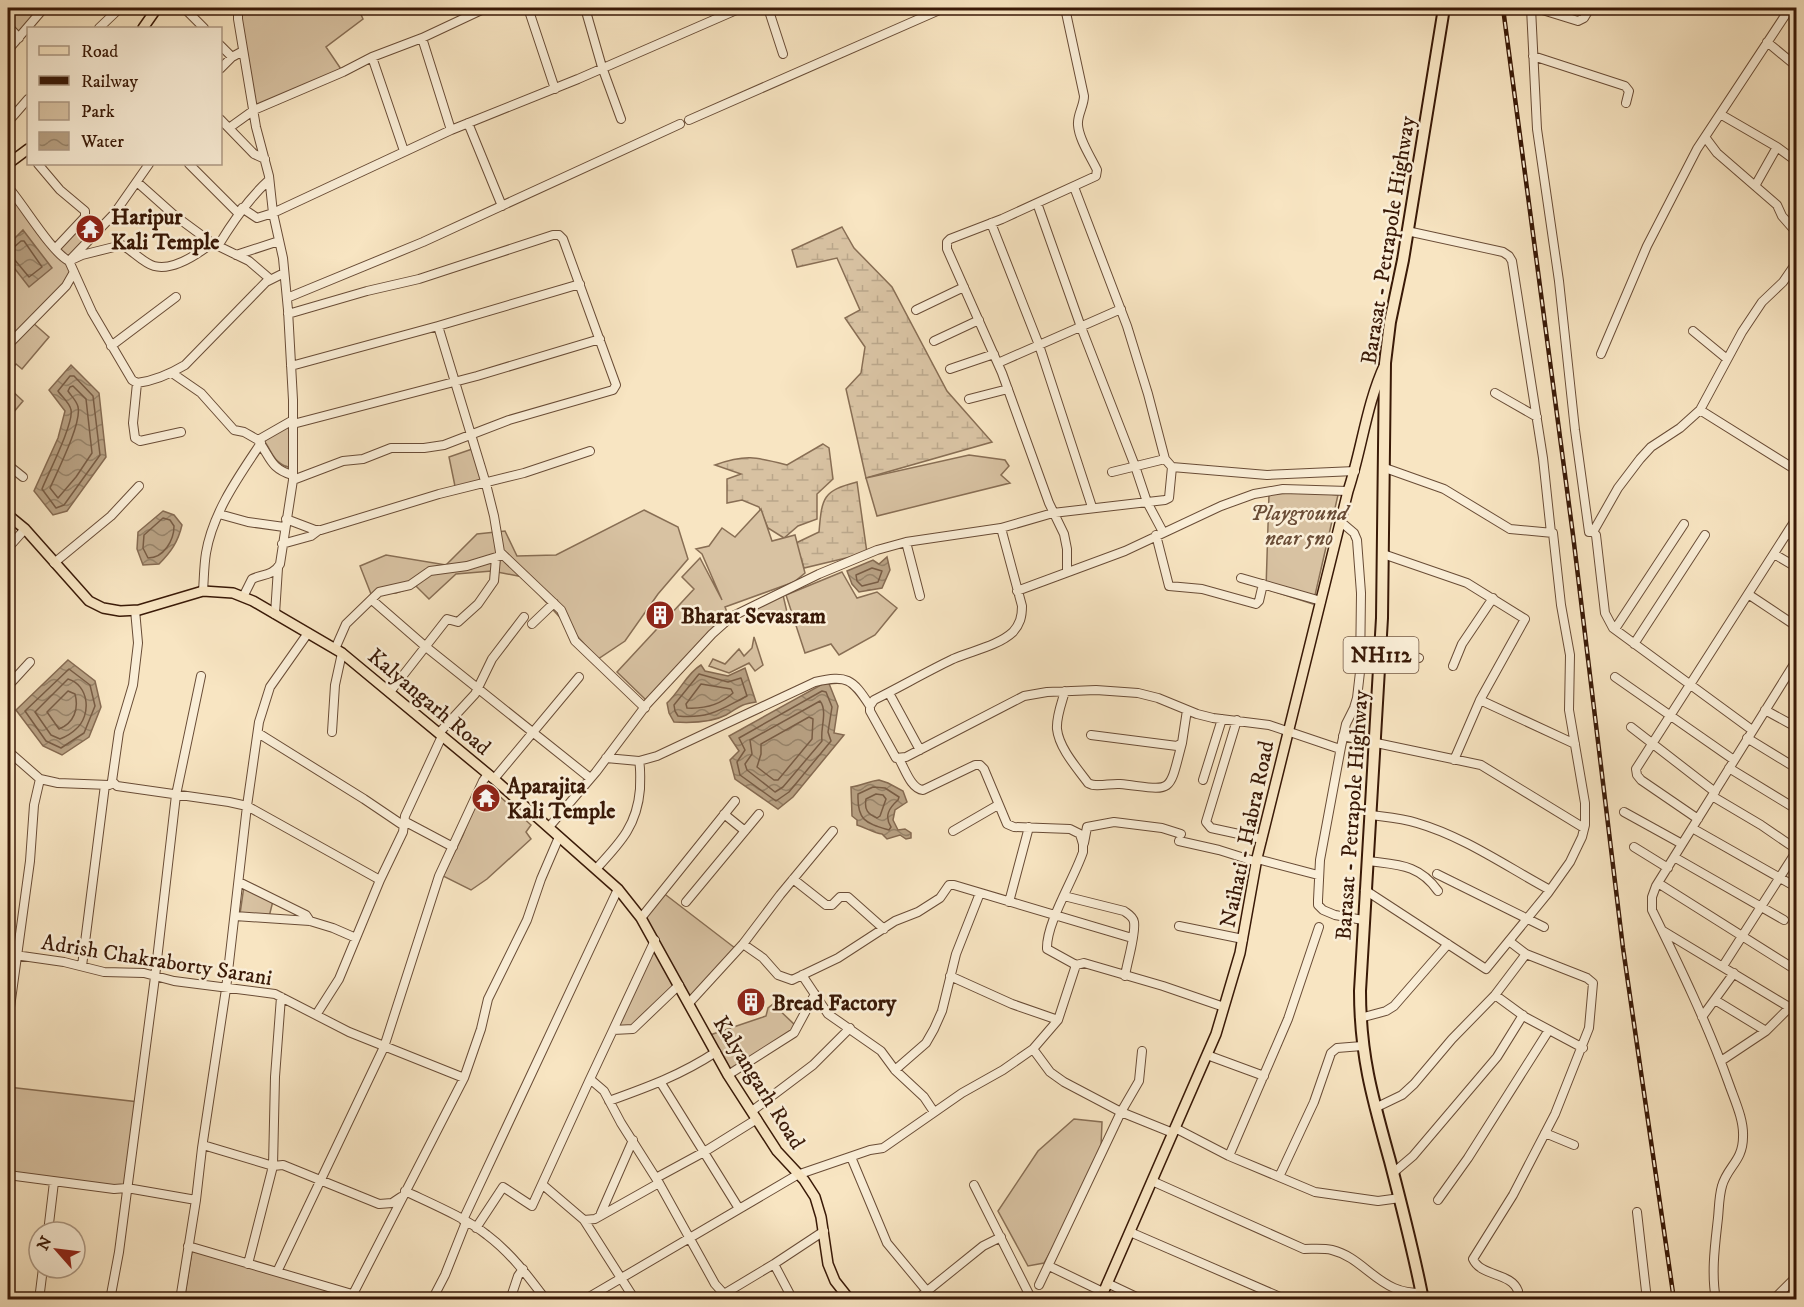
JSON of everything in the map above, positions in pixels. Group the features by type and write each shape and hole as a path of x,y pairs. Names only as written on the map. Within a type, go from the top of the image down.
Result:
{"highway":[{"name":"Barasat - Petrapole Highway","path":"1422,1296 1400,1198 1375,1108 1362,1046 1360,1018 1365,891 1381,645 1385,363 1444,8"}],"main road":[{"path":"144,27 158,8"},
{"path":"8,165 27,150"},
{"name":"Naihati - Habra Road","path":"1104,1291 1207,1055 1224,1007 1243,939 1262,839 1348,491 1355,471 1374,386 1385,363"},
{"name":"Kalyangarh Road","path":"8,515 25,529 89,601 104,608 120,611 135,610 203,591 233,593 275,614 338,651 491,776 618,889 655,940 728,1075 777,1151 804,1180 815,1197 824,1231 828,1264 835,1281 850,1299"}],"street":[{"path":"28,27 44,8"},
{"path":"100,27 120,8"},
{"path":"184,8 203,27"},
{"path":"238,8 243,51 285,273 288,314 293,422 292,477 278,568 275,614"},
{"path":"229,128 254,110 486,8"},
{"path":"528,8 555,89"},
{"path":"585,8 602,68 621,119"},
{"path":"190,165 240,211 257,218 273,213 451,130 555,89 741,8"},
{"path":"768,8 783,54"},
{"path":"689,120 944,8"},
{"path":"1065,8 1084,96 1078,120 1079,130 1097,170 1096,176 950,239 947,242 947,249 998,363 1053,513 1064,534 1067,549 1067,572"},
{"path":"1531,8 1537,129 1561,291 1588,532 1596,535 1605,613 1615,629 1752,730"},
{"path":"1536,8 1578,21 1584,18 1590,8"},
{"path":"1601,354 1647,246 1705,137 1790,8"},
{"path":"8,26 19,38"},
{"path":"8,50 27,28"},
{"path":"422,38 451,130"},
{"path":"1767,42 1797,66"},
{"path":"222,47 232,57"},
{"path":"222,67 232,57 243,51"},
{"path":"1533,56 1625,86 1629,91 1626,103"},
{"path":"372,57 404,152"},
{"path":"8,122 27,100"},
{"path":"1720,114 1797,161"},
{"path":"222,121 254,154 265,159"},
{"path":"468,123 502,206"},
{"path":"287,298 423,242 680,124"},
{"path":"1705,137 1717,153 1777,205 1782,216 1797,232"},
{"path":"1755,186 1777,147"},
{"path":"39,165 60,190 85,211 85,217 55,249"},
{"path":"69,261 114,214 148,165"},
{"path":"69,261 82,255 122,245 153,266 173,265 215,245 254,193 269,180"},
{"path":"137,182 174,215 215,245 249,261 270,279"},
{"path":"8,187 55,249 69,261 92,312 128,375 137,383"},
{"path":"1074,187 1121,309 1139,362 1165,459 1172,467 1267,476 1355,471"},
{"path":"1037,203 1081,327 1135,466 1146,502 1160,533 1169,586 1202,589 1256,604 1259,602 1263,584"},
{"path":"991,223 1039,345 1092,507"},
{"path":"1365,891 1486,969 1570,862 1584,828 1585,803 1569,699 1570,655 1561,605 1553,533 1551,533 1537,417 1512,261 1503,252 1407,231"},
{"path":"172,373 201,393 234,430 244,432 260,442 275,467 292,477 343,461 363,459 391,448 424,448 444,445 471,433 613,390 616,385 563,239 559,235 419,279 288,314"},
{"path":"236,255 279,241"},
{"path":"1593,532 1618,488 1640,459 1651,447 1686,423 1700,410 1756,310 1797,264"},
{"path":"8,345 66,286 74,272"},
{"path":"137,383 172,373 184,365 270,279 285,273"},
{"path":"291,366 580,284"},
{"path":"916,310 964,287"},
{"path":"111,346 176,297"},
{"path":"998,363 1121,309"},
{"path":"934,341 979,320"},
{"path":"390,692 447,619 458,622 478,604 494,581 500,552 486,484 438,326"},
{"path":"1693,331 1727,359"},
{"path":"203,591 206,553 211,533 243,469 260,442 293,422 455,382 600,339"},
{"path":"950,369 994,354"},
{"path":"137,383 133,423 135,438 140,441 181,432"},
{"path":"969,399 1008,389"},
{"path":"1495,393 1537,417"},
{"path":"1700,410 1797,470"},
{"path":"282,544 311,536 319,530 438,494 486,484 590,451"},
{"path":"1112,472 1165,459"},
{"path":"8,465 23,477"},
{"path":"549,827 645,708 690,657 731,617 819,574 877,550 906,542 1001,528 1053,513 1169,498 1172,467"},
{"path":"1385,468 1444,489 1510,529 1551,533"},
{"path":"54,563 111,516 139,486"},
{"path":"1017,591 1125,551 1221,506 1254,494 1283,489 1348,491"},
{"path":"219,514 248,522 285,523 319,530"},
{"path":"1698,819 1636,775 1636,769 1797,519"},
{"path":"1341,522 1354,533 1357,540 1361,592 1360,672 1357,698 1346,724 1340,749 1318,875 1318,900 1320,907 1335,915 1364,920"},
{"path":"1615,629 1684,524"},
{"path":"870,706 874,700 953,659 1001,640 1012,633 1022,617 1022,606 1001,528"},
{"path":"8,548 25,529"},
{"path":"1788,533 1797,538"},
{"path":"1634,644 1706,535"},
{"path":"906,542 920,596"},
{"path":"1383,554 1467,583 1525,619 1480,700 1454,759"},
{"path":"1774,554 1797,567"},
{"path":"332,732 338,651 346,624 379,592 410,585 430,571 467,566 499,556"},
{"path":"499,556 561,610 575,641 645,708"},
{"path":"243,597 252,579 268,575 278,568"},
{"path":"1241,578 1321,601"},
{"path":"1748,594 1797,626"},
{"path":"1453,666 1462,644 1492,598"},
{"path":"372,600 426,647 590,778"},
{"path":"531,624 554,603"},
{"path":"117,786 112,781 119,732 133,684 137,654 135,610"},
{"path":"316,1015 339,979 380,880 403,832 404,824 440,734 475,694 492,659 524,617"},
{"path":"180,1299 226,989 247,806 258,733 270,687 308,633"},
{"path":"1381,645 1419,658"},
{"path":"1716,1299 1715,1253 1721,1188 1725,1177 1736,1164 1741,1153 1743,1136 1738,1108 1721,1061 1652,910 1652,897 1658,883 1747,738 1797,661"},
{"path":"8,686 30,662"},
{"path":"110,1299 119,1252 176,795 201,676"},
{"path":"277,1272 384,1047 433,891 483,781 491,776 534,731 579,677"},
{"path":"606,758 639,761 675,749 730,720 815,682 840,677 859,688 894,755 919,790 975,765 980,765 984,769 1007,824 1075,830 1080,834 1083,844"},
{"path":"1616,677 1734,760"},
{"path":"899,759 1024,696 1096,690 1138,693 1222,719 1269,725 1340,749"},
{"path":"1065,691 1058,720 1058,733 1088,783 1092,785 1109,783 1162,789 1168,786 1172,781 1182,742 1187,710"},
{"path":"889,693 920,750"},
{"path":"1480,700 1575,744"},
{"path":"1765,710 1797,728"},
{"path":"1203,780 1222,719"},
{"path":"1237,720 1206,822 1211,828 1262,839"},
{"path":"1631,727 1713,794 1797,851 1723,966"},
{"path":"258,733 404,824 453,847"},
{"path":"1091,735 1173,746 1182,742"},
{"path":"1343,736 1481,765 1584,828"},
{"path":"1747,738 1797,768"},
{"path":"8,752 40,779 58,783 117,786 247,806 380,880"},
{"path":"596,869 628,833 635,818 639,804 639,761"},
{"path":"1729,768 1797,809"},
{"path":"8,1022 12,955 30,861 34,805 40,779"},
{"path":"82,966 105,785"},
{"path":"641,918 735,801"},
{"path":"953,831 998,805"},
{"path":"1624,813 1682,844"},
{"path":"724,814 745,831"},
{"path":"686,902 759,814"},
{"path":"1371,815 1408,820 1441,832 1507,865 1550,890"},
{"path":"1224,1007 1084,963 1076,965 1047,949 1056,916 1079,864 1087,827 1114,822 1162,828 1180,837 1219,850 1318,875"},
{"path":"1009,902 1029,827"},
{"path":"1692,828 1797,887"},
{"path":"689,1003 743,944 833,831"},
{"path":"188,1246 351,1297 464,1078 488,999 527,920 559,837"},
{"path":"1634,847 1668,867"},
{"path":"1674,857 1784,920"},
{"path":"1368,861 1411,867 1431,881 1438,891"},
{"path":"1437,874 1544,927"},
{"path":"793,879 826,905 832,905 840,897 848,897 884,929"},
{"path":"239,882 306,915 310,921"},
{"path":"1658,883 1797,970"},
{"path":"743,944 763,958 778,975 792,980 838,958 933,902 950,885 1132,938"},
{"path":"432,1299 445,1275 464,1221 618,889"},
{"path":"895,1070 926,1043 934,1029 942,1011 950,976 980,893"},
{"path":"1064,896 1124,911 1130,915 1134,922 1125,976"},
{"path":"234,916 310,921 356,938"},
{"path":"1179,926 1243,939"},
{"path":"1229,1156 1288,1018 1319,927"},
{"path":"1662,930 1789,1007"},
{"path":"476,1228 503,1187 532,1206 655,940"},
{"path":"1509,941 1526,954 1587,978 1593,983 1589,1028 1583,1048 1545,1133 1513,1195 1473,1260 1478,1267 1513,1282 1518,1291 1516,1299"},
{"path":"1360,1018 1386,1011 1394,1006 1448,944"},
{"path":"1375,1108 1402,1095 1414,1084 1452,1039 1495,995 1526,954"},
{"name":"Adrish Chakraborty Sarani","path":"12,955 105,972 144,973 155,977 226,989 275,994 384,1047 464,1078"},
{"path":"584,1299 797,1175 870,1150 883,1148 934,1112 1034,1049 1058,1020 1076,965"},
{"path":"1702,1017 1734,973"},
{"path":"802,975 828,1014 881,1050 895,1070 924,1097 934,1112"},
{"path":"950,976 1012,1004 1058,1020"},
{"path":"613,1030 633,1029 678,985"},
{"path":"728,1075 794,1033 815,994"},
{"path":"1495,995 1522,1015 1583,1048"},
{"path":"248,1264 273,1166 275,1077 281,997"},
{"path":"1715,1000 1766,1031"},
{"path":"1721,1061 1766,1031 1797,1000"},
{"path":"1393,1173 1413,1156 1497,1057 1522,1015"},
{"path":"585,1220 595,1219 704,1152 754,1115 813,1065 850,1028"},
{"path":"1438,1200 1474,1149 1549,1030"},
{"path":"1279,1177 1314,1102 1331,1053 1337,1048 1362,1046"},
{"path":"1034,1049 1050,1072 1064,1082 1121,1112 1174,1130 1315,1192 1378,1202 1400,1198"},
{"path":"1040,1286 1121,1112 1139,1081 1142,1051"},
{"path":"609,1101 661,1083 690,1069 716,1052"},
{"path":"1207,1055 1264,1076"},
{"path":"590,1079 604,1091 716,1284 720,1297 824,1231"},
{"path":"661,1083 738,1208"},
{"path":"1545,1133 1574,1145"},
{"path":"600,1215 633,1140"},
{"path":"203,1145 273,1166 283,1165 379,1204 393,1203 404,1193"},
{"path":"851,1156 887,1243 926,1290"},
{"path":"8,1175 114,1189 127,1188 196,1200"},
{"path":"1152,1181 1304,1249 1333,1250 1345,1255 1360,1263 1392,1287 1422,1296"},
{"path":"49,1220 54,1182"},
{"path":"543,1185 585,1220 635,1299"},
{"path":"974,1185 1032,1299"},
{"path":"404,1193 486,1233 523,1269 546,1299"},
{"path":"1637,1212 1647,1299"},
{"path":"1130,1232 1284,1299"},
{"path":"916,1299 983,1246 1001,1237"},
{"path":"774,1264 793,1299"},
{"path":"1049,1266 1104,1291 1143,1299"},
{"path":"510,1299 518,1276 523,1269"},
{"path":"1773,1299 1797,1277"},
{"path":"39,1299 41,1280"}],"green space":[{"path":"8,8 44,8 19,38 8,26"},
{"path":"238,8 358,8 363,19 326,47 343,72 254,110"},
{"path":"8,187 54,249 73,230 80,234 84,246 69,261 74,272 32,322 49,337 22,369 16,364 8,373"},
{"path":"842,227 854,248 892,287 947,391 992,442 866,478 846,389 861,373 865,347 845,318 860,310 837,258 797,267 792,250"},
{"path":"8,387 23,401 8,419"},
{"path":"292,422 292,468 277,460 262,438"},
{"path":"823,444 829,448 833,479 817,494 817,519 798,526 784,538 768,528 759,507 742,500 727,503 727,479 741,474 715,465 735,459 751,458 787,465"},
{"path":"475,448 486,484 456,491 449,457"},
{"path":"969,455 1005,460 1009,466 1001,475 1010,483 877,516 866,478"},
{"path":"857,482 867,553 804,568 796,543 819,532 821,511 830,493"},
{"name":"Playground near 5no","path":"1312,492 1338,495 1313,604 1266,589 1269,494"},
{"path":"761,509 772,541 795,535 805,573 794,582 725,607 727,612 646,700 617,672 694,589 682,577 700,558 722,600 702,554 696,549 709,546 722,528 735,537"},
{"path":"644,510 678,527 688,559 658,594 625,641 598,659 523,577 492,571 456,574 429,599 416,586 396,593 371,594 360,566 386,555 446,565 477,534 505,531 517,556 556,555"},
{"path":"842,572 857,598 877,592 897,608 875,635 839,655 831,644 805,653 786,595"},
{"path":"783,595 787,612 761,623 752,615 742,615"},
{"path":"754,637 763,665 755,671 749,663 729,673 709,666 713,659 725,664 739,649 744,656 752,648"},
{"path":"482,784 494,789 488,800 491,802 496,793 531,825 526,832 531,839 487,879 471,890 443,876 463,835"},
{"path":"244,886 273,901 269,917 240,914"},
{"path":"662,892 735,948 689,1003 678,982 632,1027 617,1028 656,943 641,918"},
{"path":"773,1004 797,1027 728,1075 707,1036 766,1016 768,1008"},
{"path":"8,1087 139,1102 127,1188 8,1174"},
{"path":"1074,1119 1102,1122 1101,1147 1069,1219 1044,1263 1028,1266 998,1211 1038,1151"},
{"path":"192,1251 352,1294 350,1300 184,1300"}],"water":[{"path":"23,230 52,268 29,287 8,260 8,245"},
{"path":"71,365 99,393 106,457 67,511 53,515 34,491 58,438 65,411 49,390"},
{"path":"163,511 174,515 182,525 178,537 159,564 143,565 137,549 138,532"},
{"path":"887,557 890,570 882,588 859,592 852,584 847,571 873,560 879,564"},
{"path":"68,660 95,681 101,707 89,737 62,755 43,746 16,710"},
{"path":"701,665 705,671 728,676 745,668 756,702 742,705 714,720 674,722 667,703"},
{"path":"828,681 838,706 834,733 844,735 793,797 778,809 735,779 730,760 739,751 729,736"},
{"path":"879,780 903,791 907,802 895,810 893,820 898,830 905,829 911,833 911,838 906,839 900,835 887,839 882,834 857,825 857,820 852,816 851,787"}],"railway":[{"path":"1503,8 1573,535 1623,948 1674,1300"}],"place":[{"name":"Haripur Kali Temple","path":"90,229"},
{"name":"Bharat Sevasram","path":"660,615"},
{"name":"Aparajita Kali Temple","path":"486,798"},
{"name":"Bread Factory","path":"751,1002"}]}
